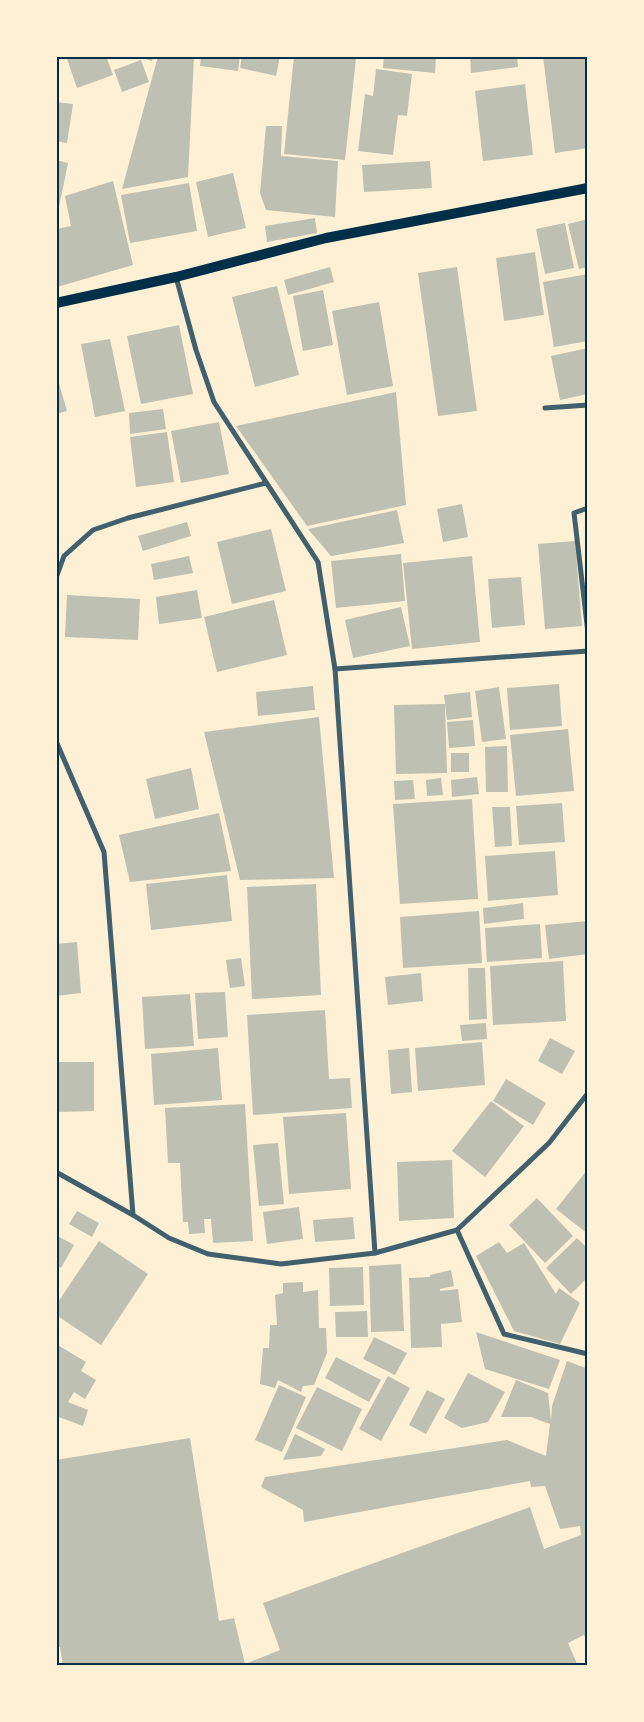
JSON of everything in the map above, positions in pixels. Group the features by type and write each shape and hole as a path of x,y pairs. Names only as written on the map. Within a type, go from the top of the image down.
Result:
{"main road":[{"path":"56,303 176,277 326,238 588,188"}],"street":[{"path":"176,277 196,350 214,402 318,562 335,670 375,1253"},
{"path":"545,408 588,405"},
{"path":"56,578 64,556 93,530 128,518 266,483"},
{"path":"588,508 574,513 588,633"},
{"path":"335,670 588,651"},
{"path":"56,741 104,852 133,1215"},
{"path":"56,1172 133,1215 169,1238 208,1254 281,1264 375,1253 457,1230 549,1143 588,1094"},
{"path":"457,1230 504,1334 588,1354"}],"building":[{"path":"66,56 106,56 113,75 77,88"},
{"path":"136,56 154,56 152,61"},
{"path":"158,56 194,57 188,177 122,189"},
{"path":"201,56 240,56 238,71 200,66"},
{"path":"242,56 280,56 276,76 240,68"},
{"path":"294,56 356,58 345,160 284,154"},
{"path":"384,56 436,56 435,73 383,68"},
{"path":"470,56 517,56 518,67 471,73"},
{"path":"543,56 588,56 588,148 555,153"},
{"path":"141,60 149,82 122,92 114,70"},
{"path":"376,69 412,74 407,116 398,115 393,155 358,151 365,94 373,96"},
{"path":"525,84 533,155 483,161 475,91"},
{"path":"56,102 73,104 67,143 56,141"},
{"path":"266,126 282,126 281,156 338,161 335,217 266,210 260,193"},
{"path":"56,160 68,163 58,212 56,212"},
{"path":"430,161 432,188 364,192 362,165"},
{"path":"233,173 246,228 208,237 196,182"},
{"path":"113,181 133,265 57,287 56,229 71,226 65,196"},
{"path":"189,183 197,231 130,243 121,195"},
{"path":"315,218 317,233 267,242 265,226"},
{"path":"588,219 588,267 579,269 568,224"},
{"path":"565,223 574,268 545,274 536,229"},
{"path":"535,252 544,315 504,321 496,258"},
{"path":"330,267 334,282 288,295 284,280"},
{"path":"457,267 477,411 438,416 418,273"},
{"path":"588,274 588,341 554,347 543,282"},
{"path":"277,286 299,375 255,387 232,297"},
{"path":"323,290 333,345 303,351 293,296"},
{"path":"379,302 393,386 347,395 332,311"},
{"path":"179,325 193,394 141,404 127,336"},
{"path":"110,339 125,411 95,417 81,344"},
{"path":"588,348 588,394 560,400 551,356"},
{"path":"56,373 67,411 56,414"},
{"path":"396,392 406,505 307,526 236,426"},
{"path":"163,409 166,429 130,434 129,413"},
{"path":"219,422 229,474 181,483 171,431"},
{"path":"167,432 174,482 136,487 130,437"},
{"path":"462,504 468,537 443,542 437,509"},
{"path":"397,510 404,543 331,556 308,529"},
{"path":"187,522 191,536 143,551 138,536"},
{"path":"271,529 286,591 232,604 217,542"},
{"path":"575,541 582,626 545,629 538,544"},
{"path":"401,554 405,601 336,608 331,561"},
{"path":"189,556 193,573 154,580 151,564"},
{"path":"472,556 480,642 412,649 403,563"},
{"path":"521,577 525,625 492,628 488,579"},
{"path":"197,590 202,618 159,624 156,597"},
{"path":"67,595 140,599 138,640 65,637"},
{"path":"274,600 287,655 217,672 204,617"},
{"path":"401,607 410,646 353,658 345,620"},
{"path":"559,684 562,726 510,730 507,688"},
{"path":"313,686 315,710 258,716 256,692"},
{"path":"499,687 506,739 482,742 475,691"},
{"path":"470,692 472,717 447,720 444,695"},
{"path":"445,704 447,773 396,774 394,705"},
{"path":"319,717 334,878 240,880 204,732"},
{"path":"473,720 475,746 449,748 447,722"},
{"path":"568,729 574,791 516,796 510,735"},
{"path":"507,746 508,792 486,792 485,747"},
{"path":"451,753 469,753 469,772 451,772"},
{"path":"191,768 199,809 155,819 146,779"},
{"path":"477,777 479,794 452,797 451,780"},
{"path":"441,778 443,795 427,796 426,780"},
{"path":"413,780 415,799 395,800 394,781"},
{"path":"472,799 478,899 400,904 393,804"},
{"path":"562,803 565,842 519,845 516,806"},
{"path":"492,807 510,807 512,846 495,847"},
{"path":"219,813 231,871 130,882 119,835"},
{"path":"555,851 558,895 488,901 485,856"},
{"path":"227,875 232,921 151,930 146,884"},
{"path":"316,884 321,995 252,999 247,887"},
{"path":"523,903 524,919 484,924 483,908"},
{"path":"479,911 482,963 403,968 400,917"},
{"path":"588,921 588,954 549,959 545,925"},
{"path":"540,924 542,958 487,962 485,928"},
{"path":"77,942 81,993 56,996 56,944"},
{"path":"241,958 245,986 230,988 226,960"},
{"path":"563,961 566,1021 493,1025 490,966"},
{"path":"468,968 485,968 487,1019 469,1020"},
{"path":"421,973 423,1001 388,1005 385,977"},
{"path":"225,992 228,1037 198,1039 195,993"},
{"path":"190,994 194,1046 145,1049 142,997"},
{"path":"325,1010 329,1079 350,1078 352,1108 253,1115 247,1015"},
{"path":"486,1023 487,1039 462,1041 460,1025"},
{"path":"550,1038 575,1051 562,1074 538,1061"},
{"path":"482,1042 485,1085 418,1091 415,1048"},
{"path":"218,1048 222,1100 154,1105 151,1054"},
{"path":"409,1048 412,1092 391,1094 388,1050"},
{"path":"56,1062 94,1062 94,1111 56,1112"},
{"path":"506,1079 546,1103 533,1125 493,1101"},
{"path":"491,1101 524,1126 485,1177 452,1151"},
{"path":"245,1104 253,1241 213,1243 211,1219 204,1219 205,1233 189,1234 188,1222 183,1222 180,1163 168,1163 165,1108"},
{"path":"346,1113 351,1189 289,1194 283,1117"},
{"path":"278,1143 284,1204 259,1206 253,1145"},
{"path":"452,1160 454,1218 399,1221 397,1162"},
{"path":"588,1169 588,1234 556,1209"},
{"path":"537,1198 573,1236 545,1263 509,1225"},
{"path":"299,1207 303,1239 267,1244 263,1212"},
{"path":"77,1211 99,1223 92,1237 69,1224"},
{"path":"353,1217 355,1239 315,1242 313,1220"},
{"path":"56,1235 74,1245 61,1268 56,1265"},
{"path":"577,1238 588,1249 588,1277 571,1294 546,1268"},
{"path":"99,1241 148,1274 101,1345 56,1315 56,1305"},
{"path":"499,1242 507,1253 524,1243 556,1294 559,1288 580,1303 560,1344 514,1331 476,1256"},
{"path":"401,1264 404,1331 371,1332 369,1266"},
{"path":"363,1267 364,1305 330,1306 329,1268"},
{"path":"451,1270 454,1286 440,1289 440,1291 458,1289 462,1322 441,1324 442,1347 411,1348 409,1278 430,1277 430,1275"},
{"path":"303,1282 303,1292 318,1290 319,1328 326,1328 327,1353 314,1385 303,1386 301,1392 278,1380 275,1388 260,1384 263,1348 269,1348 270,1325 277,1325 275,1295 283,1293 283,1283"},
{"path":"367,1311 368,1337 336,1337 335,1312"},
{"path":"476,1332 560,1360 549,1389 485,1369"},
{"path":"374,1337 407,1353 395,1375 363,1359"},
{"path":"56,1344 86,1362 81,1371 96,1380 85,1399 74,1392 68,1402 88,1410 83,1426 56,1416"},
{"path":"336,1357 381,1380 369,1402 325,1378"},
{"path":"567,1361 588,1369 588,1642 584,1635 568,1643 578,1666 63,1666 60,1647 56,1647 56,1460 190,1438 219,1621 234,1618 245,1664 280,1650 263,1603 530,1507 544,1549 581,1535 580,1526 560,1529 545,1486 531,1487 530,1481 304,1522 303,1510 261,1487 265,1477 507,1440 546,1456 550,1424 531,1417 501,1417 516,1380 548,1393 551,1421 552,1406"},
{"path":"468,1373 505,1392 488,1422 462,1428 444,1418"},
{"path":"388,1376 410,1388 381,1441 359,1429"},
{"path":"279,1385 306,1397 282,1452 255,1440"},
{"path":"317,1387 362,1409 342,1451 296,1428"},
{"path":"427,1390 445,1399 426,1434 409,1425"},
{"path":"295,1434 325,1449 321,1456 283,1460"}]}
